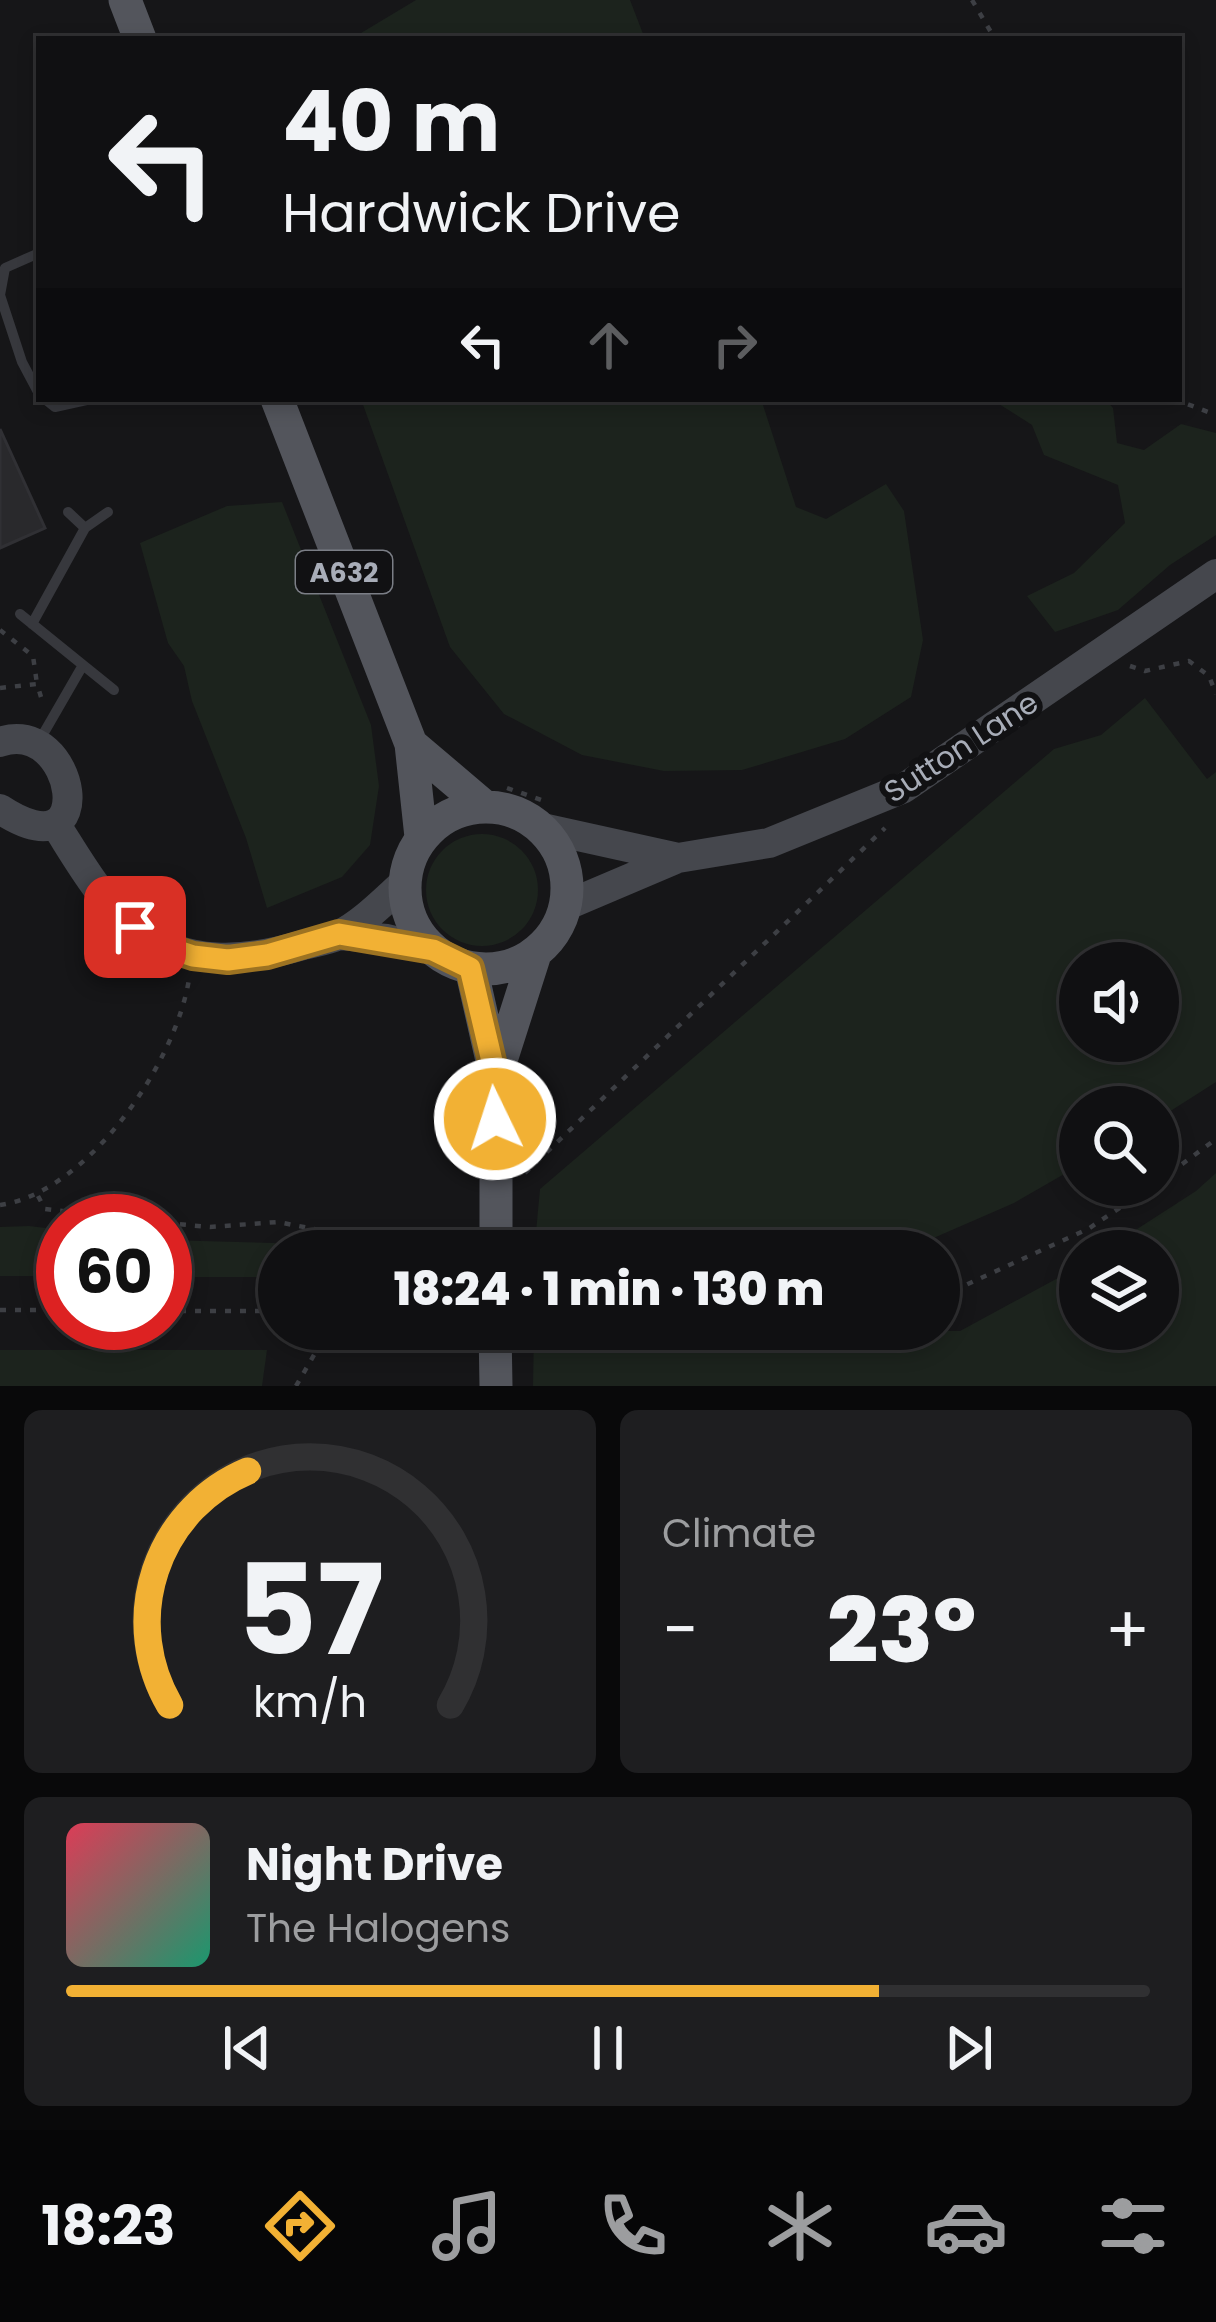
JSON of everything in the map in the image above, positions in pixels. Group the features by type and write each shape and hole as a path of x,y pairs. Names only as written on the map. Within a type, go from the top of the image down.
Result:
{"main road":[{"path":"125,0 139,36"},
{"name":"A632","path":"278,402 411,744 422,837"},
{"path":"411,744 484,806"},
{"path":"496,1078 535,954 559,924 565,906 564,864 542,828 525,815 484,806 460,810 439,821 422,837 410,859 404,883 410,920 433,950 470,968 504,968 535,954"},
{"path":"470,968 496,1078 496,1230"},
{"path":"495,1350 496,1386"}],"street":[{"name":"Sutton Lane","path":"565,906 678,858 769,843 904,788 1216,574"},
{"path":"0,742 17,736 38,742 68,779 67,812 56,825 41,829 0,809"},
{"path":"56,825 94,884 135,927 193,956 228,960 267,955 339,934 404,883"},
{"name":"Sutton Lane","path":"542,828 678,858"},
{"path":"339,934 433,950"}],"lane":[{"path":"36,254 5,268 0,295 22,362 36,386"},
{"path":"49,402 55,407 78,402"},
{"path":"68,512 85,529"},
{"path":"32,624 85,529 108,512"},
{"path":"20,614 114,690"},
{"path":"38,742 83,665"}],"path":[{"path":"972,0 993,36"},
{"path":"1182,402 1216,415"},
{"path":"0,630 33,656 37,684"},
{"path":"1107,648 1126,665 1145,671 1189,661 1209,676 1216,694"},
{"path":"495,1202 906,808 904,788"},
{"path":"37,1194 70,1172 147,1088 184,1008 193,956"},
{"path":"1179,1167 1216,1139"},
{"path":"0,1205 36,1194"},
{"path":"960,1285 1088,1229 1123,1206"},
{"path":"192,1225 278,1222 319,1230"},
{"path":"0,1310 36,1310"},
{"path":"192,1311 258,1312"},
{"path":"296,1386 317,1350"}],"shaded area":[{"path":"416,0 630,0 644,36 356,36"},
{"path":"362,402 762,402 796,507 826,519 886,484 904,511 923,640 911,697 845,739 742,770 664,771 582,755 504,714 450,647"},
{"path":"996,402 1108,402 1113,408 1117,443 1144,450 1181,424 1216,433 1216,535 1170,565 1118,610 1055,632 1027,596 1074,573 1125,523 1118,485 1044,455 1032,425"},
{"path":"282,502 371,725 379,786 370,845 342,877 267,908 246,838 192,701 184,666 168,643 140,543 227,506"},
{"path":"1145,698 1207,779 1216,772 1216,1082 1179,1106 1179,1086 1059,1086 1059,1177 952,1230 536,1230 540,1189 1054,749 1101,735"},
{"path":"482,834 503,838 521,851 534,869 538,890 534,911 521,929 503,942 482,946 461,942 443,929 430,911 426,890 430,869 443,851 461,838"},
{"path":"1216,1173 1216,1386 533,1386 534,1350 960,1350 960,1331 1059,1277 1059,1350 1179,1350 1179,1230 1136,1230"},
{"path":"0,1227 36,1227 36,1276 0,1276"},
{"path":"192,1241 258,1243 258,1277 192,1277"},
{"path":"0,1350 267,1350 262,1386 0,1386"}],"building":[{"path":"0,429 45,528 0,548"}],"route":[{"path":"135,927 193,956 228,960 267,955 339,934 433,950 470,968 496,1078 495,1119"}]}
